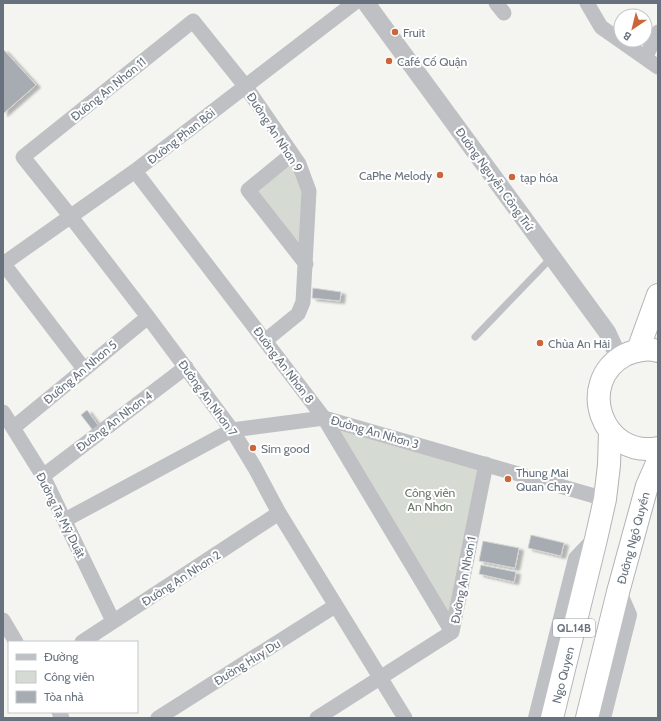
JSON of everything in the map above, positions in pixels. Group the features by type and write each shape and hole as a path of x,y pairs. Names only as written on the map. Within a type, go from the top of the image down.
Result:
{"highway":[{"path":"658,295 648,350 628,353 619,358 609,368 602,380 598,393 602,420 610,432 629,446 640,449 658,448"},
{"name":"Ngo Quyen","path":"552,718 605,499 609,465 610,432"},
{"name":"Đường Ngô Quyền","path":"587,718 618,592 647,486 658,461"}],"street":[{"name":"Đường Phan Bôi","path":"3,264 135,171 354,3"},
{"name":"Đường Nguyễn Công Trứ","path":"366,3 607,332 619,358"},
{"path":"590,5 601,26 658,67"},
{"name":"Đường An Nhơn 9","path":"193,22 246,87 299,164 309,191 303,302 298,314 266,340"},
{"name":"Đường An Nhơn 11","path":"23,157 193,22"},
{"path":"645,58 658,32"},
{"path":"292,154 248,190 306,264"},
{"name":"Đường An Nhơn 7","path":"23,157 148,317 232,430 255,468 279,513 405,718"},
{"name":"Đường An Nhơn 8","path":"135,171 266,340 324,418 452,632"},
{"path":"3,264 84,369"},
{"name":"Đường An Nhơn 5","path":"13,428 148,317"},
{"name":"Đường An Nhơn 4","path":"43,476 186,367"},
{"name":"Đường Tạ Mỹ Duật","path":"3,412 43,476 114,621"},
{"name":"Đường An Nhơn 3","path":"65,520 232,430 324,418 605,499"},
{"name":"Đường An Nhơn 1","path":"317,718 452,632 486,464"},
{"name":"Đường An Nhơn 2","path":"84,641 279,513"},
{"name":"Ngo Quyen","path":"537,718 577,559 596,539"},
{"name":"Đường Ngô Quyền","path":"602,718 628,615 618,592"},
{"name":"Đường Huy Du","path":"158,718 335,606"},
{"path":"3,620 15,641"}],"lane":[{"path":"476,337 552,257"}],"green space":[{"path":"292,158 306,193 303,257 252,190"},
{"name":"Công viên An Nhơn","path":"336,425 479,470 450,616"}],"building":[{"path":"3,49 36,85 3,114"},
{"path":"313,288 341,292 340,301 312,298"},
{"path":"87,410 101,429 95,433 81,415"},
{"path":"531,535 564,543 561,556 528,548"},
{"path":"483,541 519,548 515,568 479,561"},
{"path":"481,565 516,572 514,582 479,574"}],"place":[{"name":"Fruit","path":"395,32"},
{"name":"Café Cố Quận","path":"389,61"},
{"name":"CaPhe Melody","path":"440,175"},
{"name":"tạp hóa","path":"512,177"},
{"name":"Chùa An Hải","path":"540,343"},
{"name":"Sim good","path":"253,448"},
{"name":"Thung Mai Quan Chay","path":"508,479"}]}
